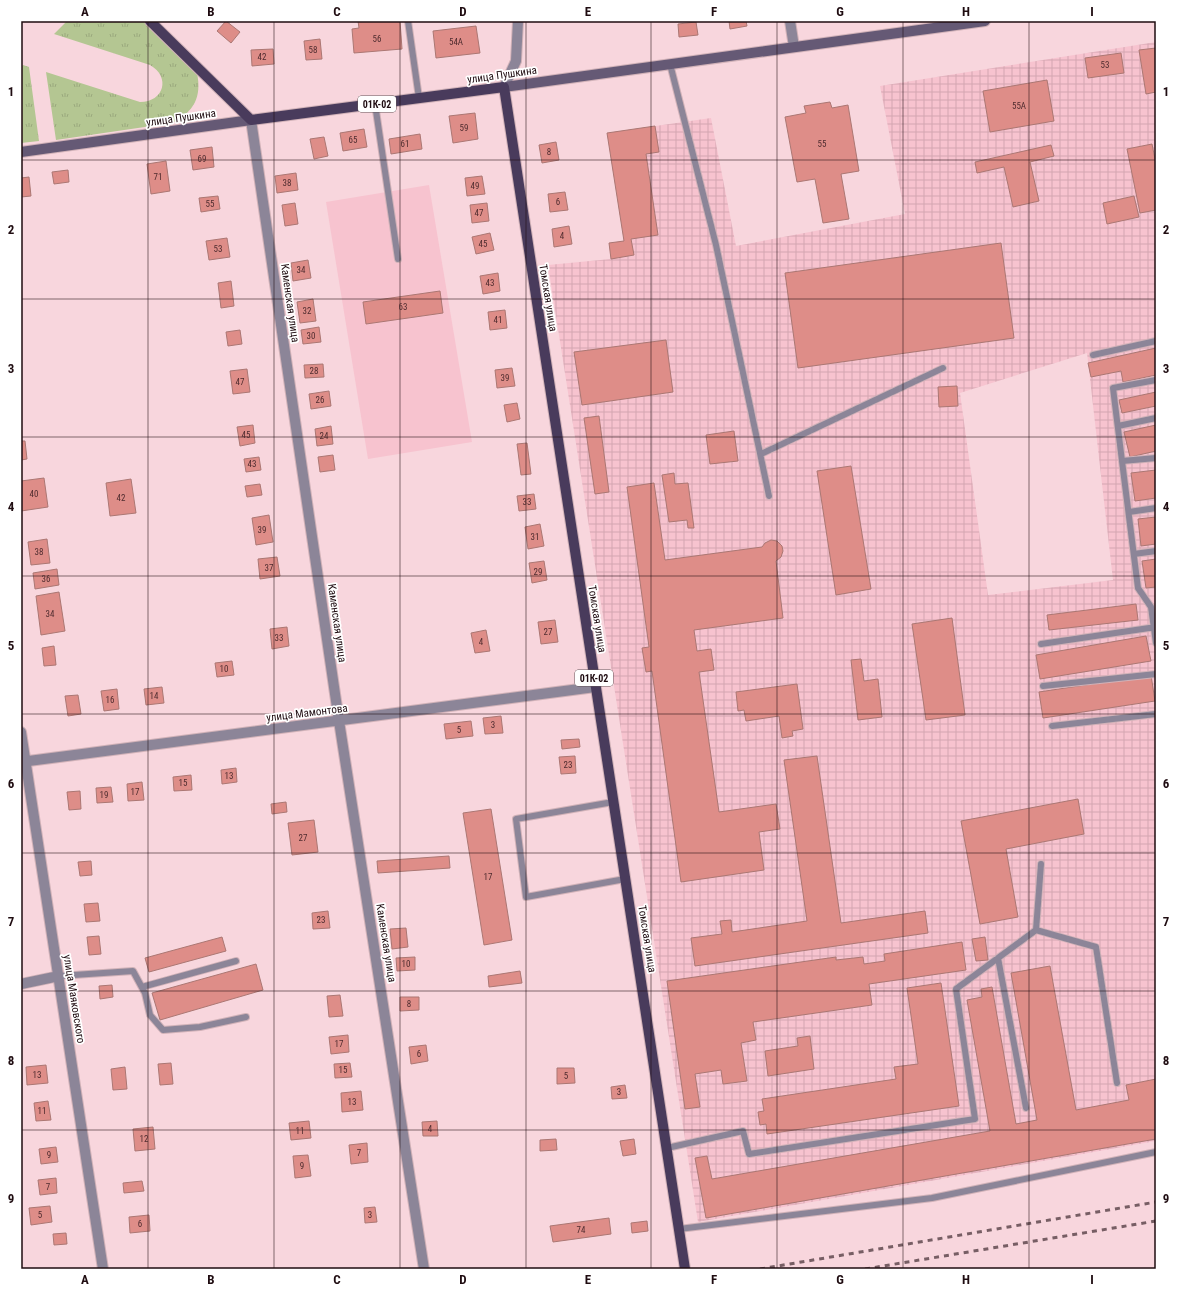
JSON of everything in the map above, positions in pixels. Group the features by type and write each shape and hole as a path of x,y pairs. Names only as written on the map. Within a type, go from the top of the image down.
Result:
{"main road":[{"path":"150,21 251,120"},
{"name":"улица Пушкина","path":"251,120 504,87"},
{"name":"Томская улица","path":"504,87 685,1269"}],"street":[{"path":"504,87 516,61 518,21"},
{"path":"790,21 794,47"},
{"name":"улица Пушкина","path":"504,87 986,21"},
{"name":"улица Пушкина","path":"21,152 251,120"},
{"name":"Каменская улица","path":"251,120 339,720 424,1269"},
{"name":"улица Мамонтова","path":"24,762 595,687"},
{"name":"улица Маяковского","path":"21,732 24,762 59,976 103,1269"},
{"path":"21,984 59,976"}],"lane":[{"path":"408,21 419,98"},
{"path":"670,64 716,245 769,496"},
{"path":"375,104 398,259"},
{"path":"1093,355 1156,341"},
{"path":"760,454 943,368"},
{"path":"1156,380 1113,388 1138,588 1154,606 1156,643"},
{"path":"1118,426 1156,418"},
{"path":"1122,461 1156,458"},
{"path":"1129,512 1156,508"},
{"path":"1134,554 1156,551"},
{"path":"1041,644 1155,628"},
{"path":"1044,686 1156,674"},
{"path":"1052,726 1156,714"},
{"path":"614,802 516,819 526,897 625,879"},
{"path":"666,1148 743,1132 749,1154 975,1119 956,989 1036,930 1042,864"},
{"path":"1036,930 1096,947 1116,1082"},
{"path":"998,958 1026,1108"},
{"path":"142,987 236,961"},
{"path":"59,976 133,971 145,993 150,1015 163,1030 200,1027 246,1017"},
{"path":"679,1229 932,1198 1156,1152"}],"shaded area":[{"path":"1156,42 1156,1141 698,1222 548,265 611,259 609,243 624,241 607,133 711,118 736,246 905,214 880,86","holes":["1087,353 1113,580 988,595 960,393"]},
{"path":"429,185 472,442 368,459 326,202"}],"green space":[{"path":"67,21 144,21 197,73 197,96 191,109 180,119 172,123 56,140 46,72 140,102 155,98 162,88 161,76 157,70 150,65 54,34"},
{"path":"23,65 29,67 39,141 21,143 21,67"}],"building":[{"path":"226,21 240,32 231,43 217,31"},
{"path":"358,21 400,21 402,49 354,53 352,29 359,28"},
{"path":"729,21 746,21 747,26 730,29"},
{"path":"696,22 698,35 679,37 678,24"},
{"path":"476,26 480,53 436,58 433,31"},
{"path":"320,39 322,59 306,60 304,41"},
{"path":"1156,48 1156,92 1146,94 1139,50"},
{"path":"273,49 274,64 252,66 251,50"},
{"path":"1121,53 1124,73 1088,78 1085,58"},
{"path":"1047,80 1054,121 990,132 983,91"},
{"path":"830,102 832,108 848,105 859,171 841,174 849,219 823,223 815,179 797,182 785,117 806,113 804,106"},
{"path":"475,113 478,139 453,143 449,116"},
{"path":"655,126 659,152 646,154 658,235 631,239 634,255 611,259 609,243 624,241 607,133"},
{"path":"364,129 367,147 343,151 340,133"},
{"path":"420,134 422,149 391,154 389,139"},
{"path":"324,137 328,156 314,159 310,139"},
{"path":"556,142 559,160 542,163 539,145"},
{"path":"1152,144 1156,164 1156,210 1140,213 1127,149"},
{"path":"1051,145 1054,156 1030,162 1039,201 1013,207 1004,167 977,173 975,162"},
{"path":"212,147 214,167 193,170 190,150"},
{"path":"166,161 170,191 151,194 147,164"},
{"path":"68,170 69,182 54,184 52,172"},
{"path":"296,173 298,190 277,193 275,176"},
{"path":"482,176 485,194 467,196 465,178"},
{"path":"29,177 31,196 21,197 21,178"},
{"path":"565,192 568,210 550,212 548,194"},
{"path":"218,196 220,209 201,212 199,198"},
{"path":"1134,196 1139,217 1107,224 1103,203"},
{"path":"295,203 298,224 285,226 282,205"},
{"path":"487,203 489,221 472,223 470,205"},
{"path":"569,226 572,244 554,247 552,229"},
{"path":"490,233 494,250 476,254 472,237"},
{"path":"227,238 230,257 209,260 206,241"},
{"path":"1001,243 1014,338 798,368 785,273"},
{"path":"308,260 311,278 293,281 291,263"},
{"path":"498,273 500,291 483,294 480,276"},
{"path":"231,281 234,306 221,308 218,283"},
{"path":"440,291 443,313 366,324 363,302"},
{"path":"313,299 316,321 300,323 297,302"},
{"path":"505,310 507,328 490,330 488,312"},
{"path":"319,327 321,342 303,344 301,330"},
{"path":"240,330 242,344 228,346 226,332"},
{"path":"666,340 673,392 582,405 574,352"},
{"path":"1156,348 1156,375 1123,382 1121,371 1091,377 1088,363"},
{"path":"323,364 324,377 305,378 304,365"},
{"path":"512,368 515,386 497,388 495,370"},
{"path":"247,369 250,392 233,394 230,371"},
{"path":"957,386 958,406 939,407 938,387"},
{"path":"329,391 331,406 311,409 309,394"},
{"path":"1156,392 1156,406 1122,413 1119,400"},
{"path":"517,403 520,419 507,422 504,405"},
{"path":"599,416 609,492 595,494 584,418"},
{"path":"253,425 255,443 240,446 237,427"},
{"path":"1156,425 1156,451 1130,457 1124,432"},
{"path":"331,426 333,444 317,446 315,429"},
{"path":"734,431 738,461 710,464 706,435"},
{"path":"21,441 25,441 27,459 21,460"},
{"path":"527,443 531,474 521,475 517,444"},
{"path":"333,455 335,470 320,472 318,457"},
{"path":"259,457 261,470 246,472 244,459"},
{"path":"851,466 871,589 836,595 817,471"},
{"path":"1156,470 1156,498 1135,501 1131,473"},
{"path":"674,473 675,484 688,483 694,528 688,528 687,520 669,522 662,475"},
{"path":"44,478 48,507 21,511 21,481"},
{"path":"131,479 136,513 110,516 106,483"},
{"path":"654,483 665,560 762,547 765,543 771,540 777,541 782,546 783,551 781,557 776,561 783,618 694,630 697,651 711,649 714,670 699,672 719,812 776,804 780,829 759,832 764,870 681,882 652,671 646,672 642,648 649,647 627,487"},
{"path":"260,484 262,495 247,497 245,486"},
{"path":"534,494 536,509 519,511 517,496"},
{"path":"269,515 273,542 256,545 252,518"},
{"path":"1156,517 1156,544 1141,546 1138,519"},
{"path":"540,524 544,546 528,549 525,527"},
{"path":"47,539 50,563 31,565 28,542"},
{"path":"277,557 280,576 260,579 258,559"},
{"path":"1156,559 1156,587 1146,588 1142,561"},
{"path":"544,561 547,580 532,583 529,563"},
{"path":"57,569 59,585 35,589 33,573"},
{"path":"59,592 65,631 41,635 36,596"},
{"path":"1136,604 1138,620 1049,630 1047,615"},
{"path":"952,618 965,715 926,720 912,624"},
{"path":"555,620 558,642 541,644 538,622"},
{"path":"287,627 289,646 272,649 270,629"},
{"path":"486,630 490,651 475,653 471,633"},
{"path":"1146,636 1151,661 1040,679 1036,655"},
{"path":"54,646 56,665 44,666 42,648"},
{"path":"861,659 864,681 878,679 882,717 858,720 851,660"},
{"path":"232,661 234,675 217,677 215,663"},
{"path":"1151,675 1155,701 1043,718 1039,692"},
{"path":"797,684 803,729 792,731 793,736 782,738 779,716 746,721 744,710 738,711 736,692"},
{"path":"162,687 164,703 146,705 144,689"},
{"path":"117,689 119,709 104,711 101,691"},
{"path":"78,695 81,714 68,716 65,696"},
{"path":"501,716 503,733 485,734 483,718"},
{"path":"471,721 473,736 446,739 444,724"},
{"path":"579,739 580,747 562,749 561,740"},
{"path":"575,756 576,773 561,774 559,757"},
{"path":"817,756 841,923 925,911 928,933 695,966 691,938 722,934 720,921 731,920 732,932 807,921 784,760"},
{"path":"236,768 237,782 222,784 221,770"},
{"path":"191,775 192,790 174,791 173,777"},
{"path":"142,782 144,800 128,801 127,784"},
{"path":"111,787 113,802 97,803 96,788"},
{"path":"80,791 81,809 69,810 67,792"},
{"path":"1078,799 1084,834 1006,849 1018,917 980,924 961,821"},
{"path":"286,802 287,812 272,814 271,804"},
{"path":"491,809 512,940 484,945 463,813"},
{"path":"314,820 318,852 292,855 288,823"},
{"path":"449,856 450,868 378,873 377,861"},
{"path":"91,861 92,875 80,876 78,862"},
{"path":"98,903 100,921 86,922 84,904"},
{"path":"328,911 330,928 313,929 312,913"},
{"path":"406,928 408,947 392,949 390,929"},
{"path":"99,936 101,954 89,955 87,937"},
{"path":"222,937 226,951 149,972 145,958"},
{"path":"985,937 988,960 976,961 972,939"},
{"path":"962,942 966,970 869,984 872,1005 753,1022 756,1040 741,1043 747,1081 723,1084 721,1070 695,1074 700,1107 685,1109 667,981 836,957 836,960 863,957 864,964 885,961 884,954"},
{"path":"415,957 415,970 397,971 396,958"},
{"path":"256,964 263,990 160,1020 152,993"},
{"path":"1050,966 1076,1110 1129,1100 1126,1085 1156,1079 1156,1139 706,1218 695,1158 707,1156 712,1179 990,1131 967,1000 982,997 981,989 992,987 1016,1124 1037,1120 1011,973"},
{"path":"520,971 522,983 489,987 488,976"},
{"path":"941,983 959,1106 767,1134 766,1124 760,1125 758,1112 764,1111 762,1099 896,1079 894,1067 918,1064 907,988"},
{"path":"112,985 113,997 100,999 99,986"},
{"path":"340,995 343,1016 329,1017 327,996"},
{"path":"400,997 419,997 419,1010 400,1011"},
{"path":"348,1035 349,1052 331,1054 329,1037"},
{"path":"810,1036 814,1069 768,1076 765,1051 798,1046 797,1038"},
{"path":"426,1045 428,1061 411,1064 409,1047"},
{"path":"171,1063 173,1084 160,1085 158,1064"},
{"path":"350,1063 352,1077 335,1078 334,1064"},
{"path":"46,1065 48,1083 27,1085 26,1067"},
{"path":"125,1067 127,1089 113,1090 111,1069"},
{"path":"557,1068 574,1068 575,1083 557,1084"},
{"path":"625,1085 627,1098 612,1099 611,1087"},
{"path":"361,1091 363,1110 342,1112 341,1093"},
{"path":"48,1101 51,1120 36,1121 34,1103"},
{"path":"309,1121 311,1138 291,1140 289,1123"},
{"path":"437,1121 438,1136 423,1136 422,1122"},
{"path":"153,1127 155,1149 135,1151 133,1129"},
{"path":"556,1139 557,1150 540,1151 540,1140"},
{"path":"634,1139 636,1154 623,1156 620,1141"},
{"path":"367,1143 368,1162 351,1164 349,1145"},
{"path":"56,1147 58,1162 41,1164 39,1149"},
{"path":"308,1155 311,1176 295,1178 293,1156"},
{"path":"56,1178 57,1193 40,1195 38,1180"},
{"path":"142,1181 144,1191 124,1193 123,1183"},
{"path":"50,1206 52,1222 31,1225 29,1208"},
{"path":"375,1207 377,1222 365,1223 364,1208"},
{"path":"149,1215 150,1231 130,1233 129,1217"},
{"path":"609,1218 611,1234 553,1242 550,1226"},
{"path":"647,1221 648,1231 632,1233 631,1223"},
{"path":"66,1233 67,1244 54,1245 53,1234"}],"railway":[{"path":"760,1269 1156,1202"},
{"path":"865,1269 1156,1221"}]}
